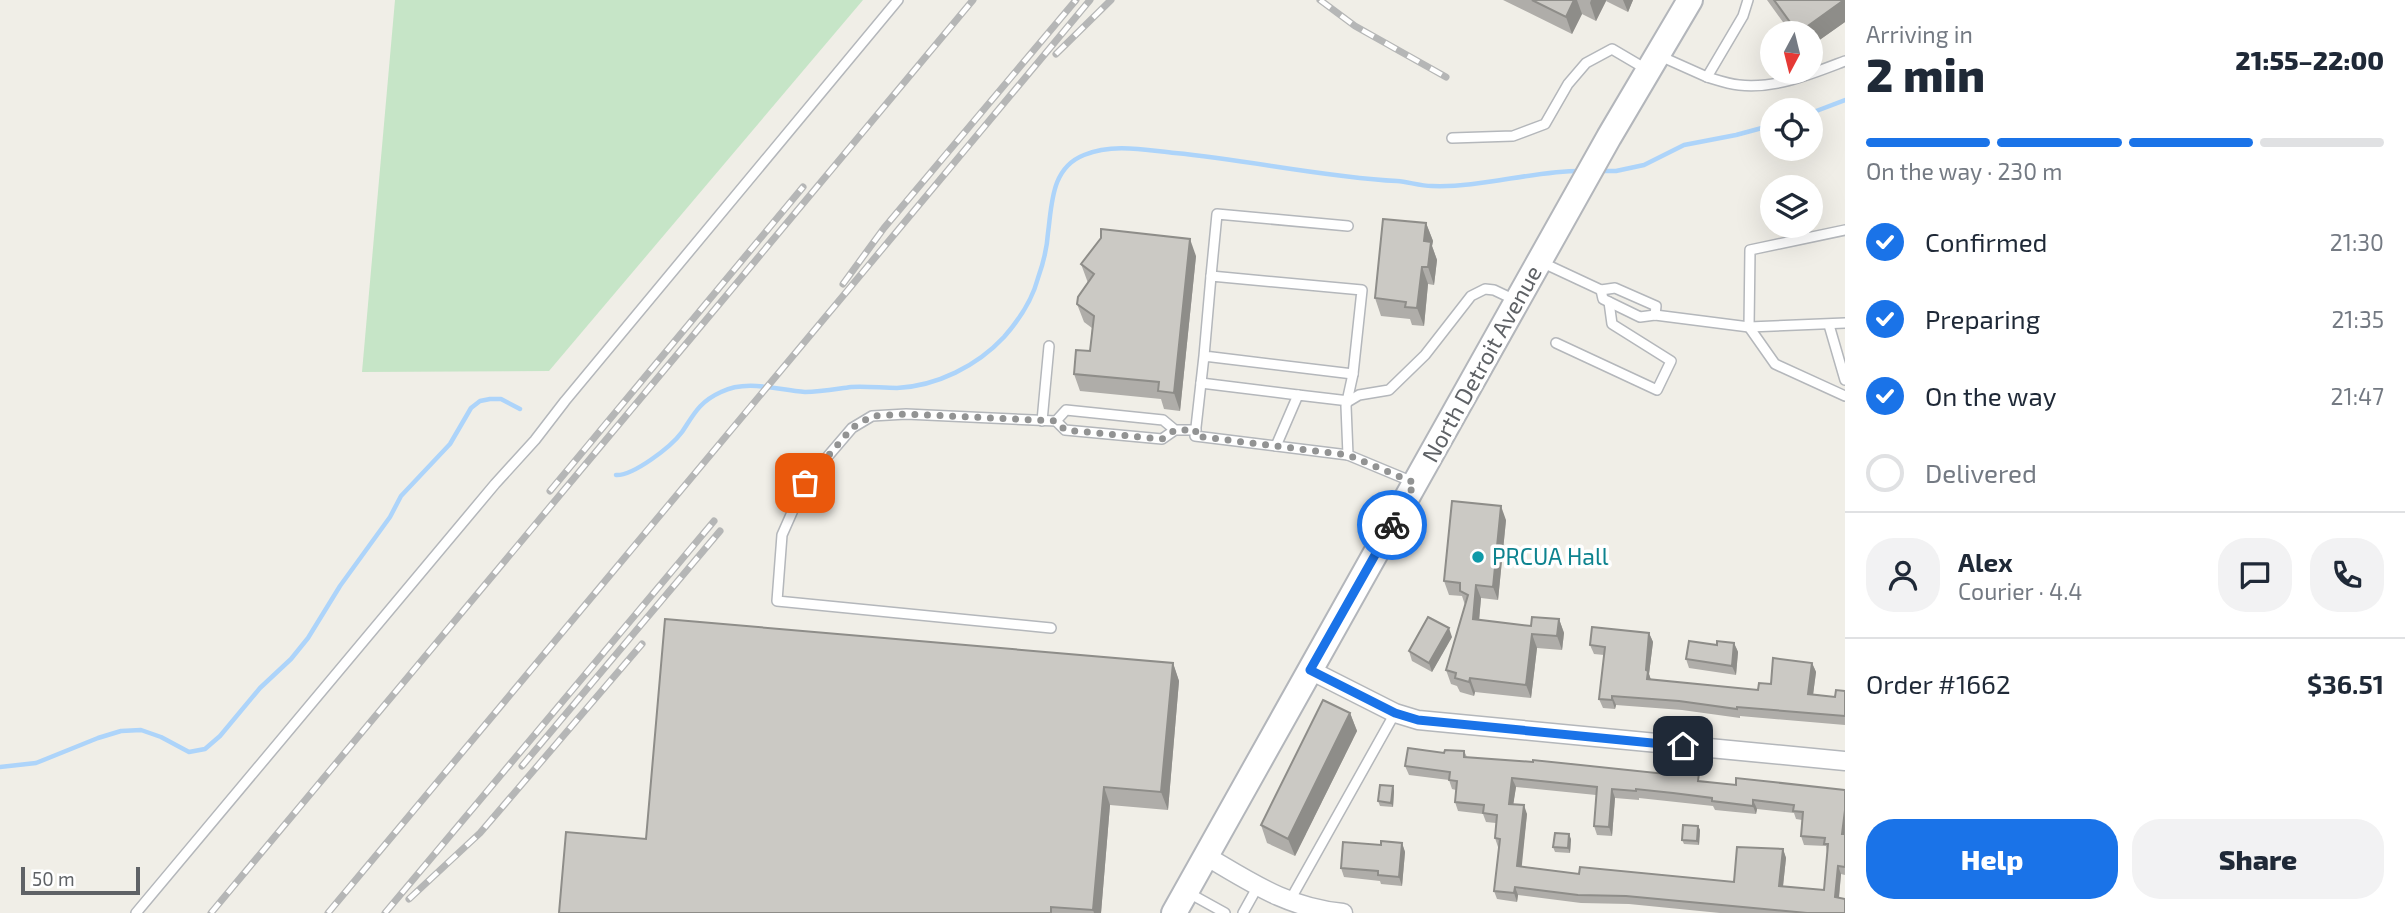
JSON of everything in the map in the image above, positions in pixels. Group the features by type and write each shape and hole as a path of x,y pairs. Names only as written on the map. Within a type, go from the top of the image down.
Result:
{"main road":[{"name":"North Detroit Avenue","path":"1180,902 1570,205 1690,0"}],"street":[{"path":"1310,670 1395,713 1418,720 1845,761"},
{"path":"1206,856 1289,902 1320,911 1343,913"}],"lane":[{"path":"136,913 535,440 898,0"},
{"path":"1707,77 1743,16 1748,0"},
{"path":"1452,138 1513,136 1545,124 1568,84 1586,63 1612,49 1736,85 1756,86 1787,82 1845,61"},
{"path":"1348,226 1217,214 1195,436 1348,455 1415,483"},
{"path":"1845,230 1750,250 1749,327 1775,364 1845,396"},
{"path":"1539,261 1601,290 1615,288 1656,306 1655,315"},
{"path":"1211,276 1362,290 1353,374 1346,406 1348,455"},
{"path":"1201,383 1349,401 1359,396 1389,390 1425,355 1471,296 1485,289 1494,290 1517,301"},
{"path":"1601,290 1603,299 1640,317 1655,315 1749,327 1845,323"},
{"path":"1556,343 1657,390 1671,360 1612,324 1609,302"},
{"path":"1829,325 1845,380"},
{"path":"1042,421 1049,346"},
{"path":"1204,356 1353,374"},
{"path":"1276,446 1298,396"},
{"path":"1056,421 1066,410 1163,420 1175,430"},
{"path":"1051,628 777,601 782,535 805,483 852,428 872,416 906,414 1056,421 1065,430 1162,439 1175,430 1196,430"},
{"path":"1289,902 1395,713"},
{"path":"1243,913 1258,886"},
{"path":"1180,902 1225,913"}],"green space":[{"path":"395,0 863,0 549,371 362,372"}],"building":[{"path":"1532,0 1574,0 1566,17"},
{"path":"1774,0 1844,0 1815,21 1789,21"},
{"path":"1383,219 1426,223 1424,241 1431,242 1428,267 1422,267 1417,308 1405,307 1406,302 1375,298"},
{"path":"1101,229 1190,239 1174,393 1158,391 1159,382 1074,374 1076,350 1090,351 1094,316 1077,304 1078,297 1094,274 1081,264 1101,238"},
{"path":"1452,501 1501,506 1493,587 1476,585 1473,619 1531,626 1532,617 1559,619 1557,636 1532,634 1526,685 1470,678 1469,682 1455,678 1456,673 1446,670 1468,595 1460,591 1460,583 1444,581"},
{"path":"1428,617 1449,628 1429,663 1409,651"},
{"path":"665,619 1173,663 1161,792 1104,787 1093,910 1051,907 1051,913 559,913 566,832 646,839"},
{"path":"1592,627 1649,633 1647,679 1758,690 1759,683 1771,684 1773,658 1812,663 1808,694 1835,697 1836,690 1845,691 1845,716 1737,709 1612,696 1612,700 1599,699 1605,647 1590,645"},
{"path":"1689,641 1717,645 1717,641 1734,643 1732,666 1686,659"},
{"path":"1323,700 1350,713 1288,839 1261,825"},
{"path":"1408,748 1444,753 1445,750 1464,751 1464,757 1533,760 1675,775 1676,771 1699,773 1698,781 1736,785 1736,778 1845,790 1842,834 1845,834 1845,867 1838,866 1835,897 1845,899 1845,913 1807,913 1626,896 1578,895 1515,887 1514,893 1494,891 1500,839 1495,838 1497,815 1483,813 1484,805 1455,802 1457,781 1449,780 1450,772 1405,766","holes":["1512,778 1597,787 1594,826 1609,827 1612,789 1673,793 1753,806 1753,800 1794,805 1793,811 1803,812 1801,836 1825,838 1824,844 1828,844 1824,890 1779,886 1783,849 1737,847 1734,882 1580,867 1579,874 1517,866 1524,805 1509,804"]},
{"path":"1380,785 1393,786 1391,803 1378,801"},
{"path":"1683,825 1698,826 1697,841 1682,840"},
{"path":"1555,833 1569,834 1568,848 1553,847"},
{"path":"1381,841 1402,843 1399,877 1378,875 1378,871 1341,868 1343,842 1381,845"}],"waterway":[{"path":"1823,108 1845,100"},
{"path":"1599,171 1616,171 1644,165 1684,145 1760,129"},
{"path":"616,475 632,471 661,452 677,438 702,404 731,388 762,386 805,392 851,387 897,388 941,379 982,357 1010,331 1032,295 1047,244 1052,199 1059,178 1073,161 1095,151 1141,149 1428,186 1450,186 1580,171"},
{"path":"0,767 36,763 121,731 141,730 189,752 205,749 220,736 260,688 291,659 308,638 340,586 390,517 401,496 450,444 471,408 480,401 501,399 520,409"}],"railway":[{"path":"211,913 973,0"},
{"path":"843,284 884,228 1076,0"},
{"path":"328,913 1090,0"},
{"path":"1056,54 1111,0"},
{"path":"1320,0 1355,26 1446,77"},
{"path":"550,491 803,187"},
{"path":"385,913 714,521"},
{"path":"522,766 720,531"},
{"path":"409,899 480,833 642,644"}],"way so far":[{"path":"805,483 852,428 872,416 906,414 1056,421 1065,430 1162,439 1175,430 1196,430 1195,436 1348,455 1415,483 1392,525"}],"place":[{"name":"PRCUA Hall","path":"1478,557"}],"route":[{"path":"1392,525 1310,670 1395,713 1418,720 1683,746"}]}
